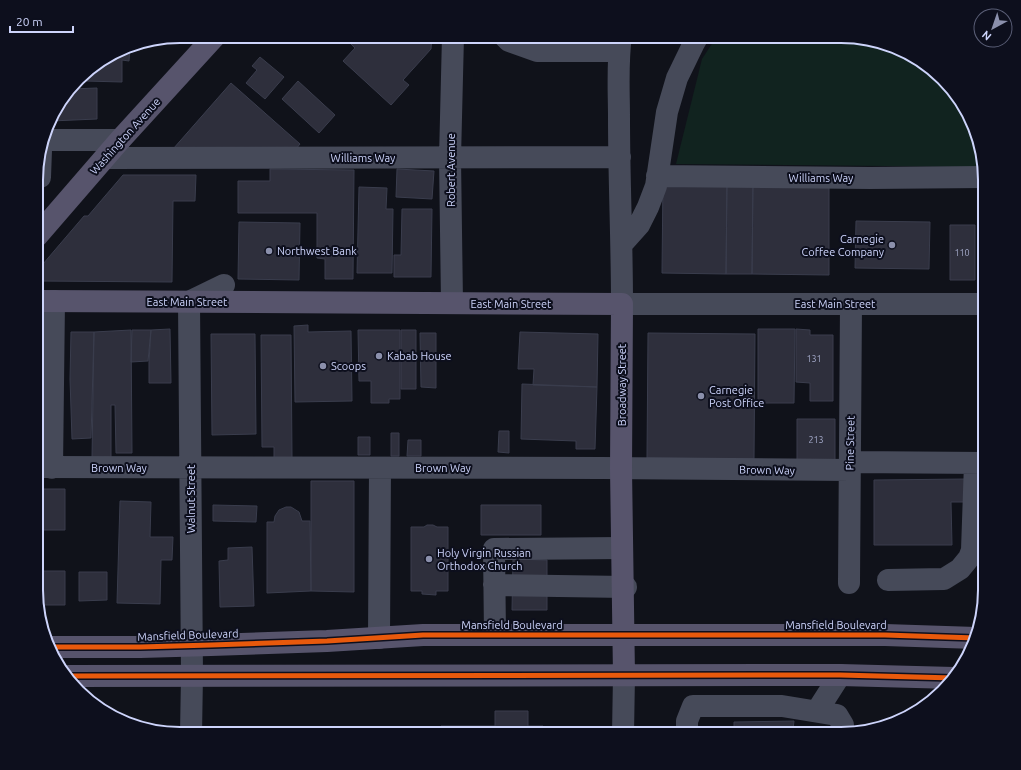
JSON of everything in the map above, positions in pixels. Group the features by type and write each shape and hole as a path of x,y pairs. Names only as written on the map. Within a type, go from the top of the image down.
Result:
{"main road":[{"name":"Washington Avenue","path":"43,229 120,140 209,43"},
{"name":"East Main Street","path":"45,301 622,304"},
{"name":"Broadway Street","path":"622,304 621,468 624,675"},
{"name":"Mansfield Boulevard","path":"55,647 140,647 327,641 423,635 885,635 970,638"},
{"path":"74,676 840,675 946,678"}],"street":[{"name":"Robert Avenue","path":"452,303 450,158 453,43"},
{"path":"515,43 537,51 564,44 620,44"},
{"path":"622,244 639,225 656,186 666,112 677,78 694,43"},
{"name":"Broadway Street","path":"620,44 622,304"},
{"path":"49,140 120,140"},
{"name":"Williams Way","path":"106,158 620,157"},
{"name":"Williams Way","path":"657,176 870,178 978,177"},
{"path":"189,302 224,284"},
{"path":"44,468 45,301"},
{"name":"Walnut Street","path":"189,302 191,727"},
{"name":"East Main Street","path":"622,304 978,304"},
{"name":"Pine Street","path":"849,583 851,304"},
{"name":"Brown Way","path":"44,468 621,468 978,463"},
{"path":"379,638 380,468"},
{"path":"888,580 944,579 960,568 969,558 972,550 978,485"},
{"path":"495,635 494,550 622,548"},
{"path":"494,585 626,587"},
{"name":"Broadway Street","path":"623,727 624,675"},
{"path":"817,712 840,675"},
{"path":"687,727 687,721 693,706 782,706 837,715 843,727"}],"green space":[{"path":"712,43 850,43 894,53 910,61 931,77 950,97 964,119 971,136 977,167 676,164 702,59"}],"building":[{"path":"350,43 431,43 431,49 403,80 409,85 391,105 343,61 355,48"},
{"path":"130,53 129,61 122,60 122,82 86,81 111,61"},
{"path":"260,57 284,77 265,99 246,83 257,70 252,66"},
{"path":"298,81 335,115 319,133 282,99"},
{"path":"231,83 300,144 296,149 173,149"},
{"path":"97,88 97,119 56,121 61,111 78,89"},
{"path":"270,169 354,170 353,279 325,279 325,259 317,258 317,213 238,213 238,181 270,181"},
{"path":"397,169 434,171 432,199 396,197"},
{"path":"123,175 196,175 195,201 173,201 172,282 43,281 43,264 84,216 88,216"},
{"path":"663,179 727,181 726,274 662,273"},
{"path":"727,181 753,181 752,274 726,274"},
{"path":"753,181 829,182 829,275 752,274"},
{"path":"359,187 387,188 386,209 393,209 392,273 357,273"},
{"path":"402,209 432,209 431,277 394,277 394,255 401,255"},
{"name":"Carnegie Coffee Company","path":"856,221 930,222 929,269 855,268"},
{"name":"Northwest Bank","path":"239,222 300,223 299,280 238,279"},
{"path":"950,225 975,225 975,280 950,280"},
{"name":"Scoops","path":"308,325 308,332 351,331 352,401 295,402 294,326"},
{"path":"170,329 171,383 149,383 151,330"},
{"path":"758,329 795,329 794,403 758,403"},
{"path":"796,329 810,330 810,335 833,335 833,401 810,401 810,383 796,382"},
{"path":"131,330 132,453 116,453 115,405 111,405 111,458 92,458 94,332"},
{"path":"132,330 151,330 148,361 131,362"},
{"name":"Kabab House","path":"358,330 400,330 400,399 389,399 389,403 371,403 371,381 359,381"},
{"path":"401,330 416,330 416,389 401,389"},
{"path":"71,332 94,332 91,438 72,439 70,379"},
{"path":"520,332 598,334 597,387 533,385 534,369 518,369"},
{"path":"420,333 436,333 436,388 421,387"},
{"name":"Carnegie Post Office","path":"648,333 755,334 754,459 647,458"},
{"path":"211,334 255,334 256,434 212,435"},
{"path":"261,335 291,335 292,458 274,458 274,447 262,447"},
{"path":"522,384 597,387 595,449 576,449 576,441 521,439"},
{"path":"797,419 835,419 835,462 797,461"},
{"path":"499,431 509,431 509,453 498,452"},
{"path":"391,433 399,433 399,456 391,456"},
{"path":"358,437 370,437 370,455 358,455"},
{"path":"408,440 421,440 421,456 407,456"},
{"path":"966,479 966,502 951,502 952,545 874,545 874,480"},
{"path":"311,481 354,481 354,592 311,591"},
{"path":"43,489 65,489 65,530 43,530"},
{"path":"120,501 151,502 150,537 173,537 172,560 161,560 160,604 117,603"},
{"path":"213,505 257,506 256,522 213,521"},
{"path":"481,505 541,505 541,535 481,535"},
{"path":"286,507 291,507 299,512 302,521 310,521 311,591 267,593 267,522 274,522 275,516 279,510"},
{"name":"Holy Virgin Russian Orthodox Church","path":"427,525 448,527 448,591 436,591 436,595 422,594 422,591 411,591 411,527 424,527"},
{"path":"252,547 254,606 220,607 219,561 228,560 228,548"},
{"path":"513,559 547,560 547,610 512,610"},
{"path":"43,571 65,571 65,605 44,605"},
{"path":"79,572 107,572 107,600 79,601"},
{"path":"495,711 528,711 528,726 543,727 441,727 441,726 495,726"},
{"path":"794,721 793,727 734,727 734,722"}],"cycle path":[{"path":"55,647 211,645 327,641 423,635 885,635 970,638"},
{"path":"74,676 840,675 946,678"}],"place":[{"name":"Carnegie Coffee Company","path":"892,245"},
{"name":"Northwest Bank","path":"269,251"},
{"name":"Kabab House","path":"379,356"},
{"name":"Scoops","path":"323,366"},
{"name":"Carnegie Post Office","path":"701,396"},
{"name":"Holy Virgin Russian Orthodox Church","path":"429,559"}]}
